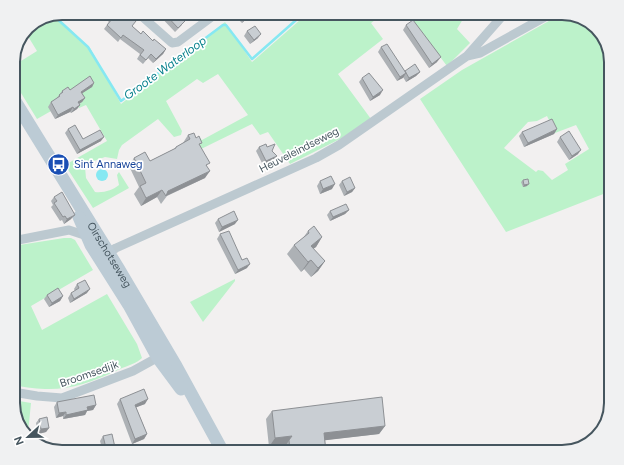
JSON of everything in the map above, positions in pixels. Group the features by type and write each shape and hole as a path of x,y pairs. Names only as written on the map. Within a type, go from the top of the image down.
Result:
{"main road":[{"name":"Oirschotseweg","path":"20,110 163,355 219,445"},
{"name":"Oirschotseweg","path":"20,121 80,219 87,236 104,255"}],"street":[{"path":"146,20 172,43 178,42 208,20"},
{"name":"Heuveleindseweg","path":"104,255 316,158 339,145 467,56 499,20"},
{"path":"467,56 480,53 539,20"},
{"path":"20,240 69,230 87,236"},
{"name":"Broomsedijk","path":"20,393 62,398 133,371 163,355"}],"green space":[{"path":"57,20 60,20 90,48 121,104 225,22 252,62 300,20 375,20 371,23 383,39 338,74 371,119 340,139 290,164 268,132 260,135 252,124 197,151 191,140 199,137 202,140 248,115 218,74 203,83 197,79 166,101 182,131 181,135 174,137 158,119 122,145 117,159 105,157 94,161 85,167 86,178 95,192 108,191 119,185 117,175 119,172 129,188 93,208 65,165 107,141 86,105 79,108 74,98 37,119 20,91 20,62 37,51 29,37 41,26"},
{"path":"412,20 462,20 457,29 470,43 447,66"},
{"path":"551,20 567,20 583,26 592,32 600,44 603,54 604,194 506,232 420,99 462,70","holes":["547,116 555,133 576,125 589,149 565,164 568,170 552,180 543,171 538,170 536,172 504,148 528,122 537,121"]},
{"path":"71,238 75,240 93,270 31,306 42,330 107,294 137,344 142,358 132,364 92,381 68,388 43,389 20,386 20,245"},
{"path":"235,279 235,281 203,322 190,302"},
{"path":"20,401 31,403 30,417 22,417"}],"water":[{"path":"102,169 106,171 108,175 106,179 102,181 98,179 96,175 98,171"}],"building":[{"path":"111,20 135,20 136,21 132,26 141,34 143,31 153,41 154,39 166,49 156,59 151,54 146,60 140,55 144,50 123,35 121,38 107,25"},
{"path":"171,20 185,21 178,28"},
{"path":"413,20 441,57 432,64 406,25"},
{"path":"255,26 261,34 254,40 247,31"},
{"path":"387,44 406,73 400,77 381,47"},
{"path":"415,64 420,72 409,78 405,71"},
{"path":"369,73 383,90 373,97 362,78"},
{"path":"90,76 94,83 81,92 85,98 78,102 80,105 58,115 51,102 60,96 59,95 63,92 62,91 68,87 70,90"},
{"path":"552,119 557,129 528,143 522,132"},
{"path":"75,125 83,139 100,130 104,137 80,150 68,129"},
{"path":"569,131 581,150 572,156 560,137"},
{"path":"194,133 196,138 199,136 202,143 199,144 210,163 206,165 210,171 168,191 166,196 162,190 146,198 140,186 146,183 134,158 145,152 150,161 176,148 190,139 188,135"},
{"path":"266,144 267,147 275,144 272,151 277,156 266,161 259,147"},
{"path":"331,176 335,184 323,189 320,181"},
{"path":"350,177 355,188 347,192 342,181"},
{"path":"528,179 529,184 524,185 523,180"},
{"path":"62,192 75,215 67,219 65,216 63,217 54,203 57,201 54,197"},
{"path":"346,204 349,210 333,217 330,211"},
{"path":"234,211 238,220 222,227 218,219"},
{"path":"314,226 322,237 311,246 325,261 318,268 311,260 308,262 294,245 309,233 308,231"},
{"path":"229,231 242,260 247,258 250,264 238,270 220,234"},
{"path":"85,280 90,289 74,299 71,293 79,288 77,284"},
{"path":"58,288 63,296 52,303 47,295"},
{"path":"144,389 148,399 135,405 147,434 135,439 120,399"},
{"path":"94,395 96,405 87,407 88,410 66,415 66,412 59,413 57,402"},
{"path":"382,397 385,426 324,433 325,445 289,445 289,440 292,436 275,438 272,411"},
{"path":"112,434 114,445 105,445 103,436"}],"waterway":[{"name":"Groote Waterloop","path":"58,20 88,47 121,101 223,25 226,25 252,59 296,20"}],"place":[{"name":"Sint Annaweg","path":"58,164"}]}
